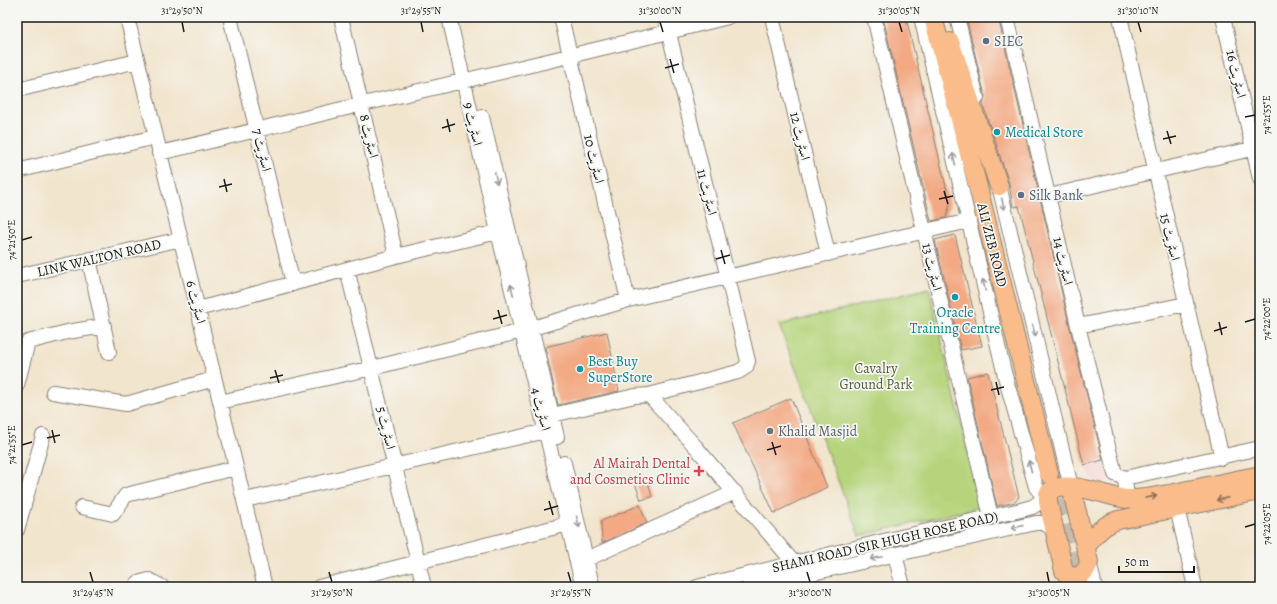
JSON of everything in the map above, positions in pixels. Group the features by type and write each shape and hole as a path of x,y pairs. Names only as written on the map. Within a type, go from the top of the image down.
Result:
{"main road":[{"name":"ALI ZEB ROAD","path":"933,17 940,72 977,183 1053,472 992,183 944,17"},
{"path":"950,42 974,112 992,183"},
{"path":"968,60 974,112"},
{"path":"1260,475 1147,498 1127,499 1061,486 1050,490 1048,497 1054,529 1067,581 1073,577 1083,575 1088,554 1098,531 1110,523 1260,491"},
{"path":"1071,487 1088,554"}],"street":[{"name":"اسٹریٹ 6","path":"127,17 265,587"},
{"name":"اسٹریٹ 7","path":"230,17 293,284"},
{"name":"اسٹریٹ 8","path":"341,17 396,256"},
{"name":"اسٹریٹ 9","path":"449,17 468,81 498,232"},
{"path":"458,17 468,81 547,416 587,559 593,587"},
{"name":"اسٹریٹ 10","path":"561,17 628,300"},
{"name":"اسٹریٹ 11","path":"648,395 738,372 746,368 748,361 665,17"},
{"path":"160,153 257,131 361,104 468,81 728,17"},
{"name":"اسٹریٹ 12","path":"772,17 828,254"},
{"name":"اسٹریٹ 13","path":"874,17 991,517"},
{"path":"921,17 940,72 970,221 1005,376 1036,487 1042,495 1048,497"},
{"path":"957,17 968,60 992,183 1071,487"},
{"name":"اسٹریٹ 14","path":"1007,17 1078,326 1115,474 1125,478"},
{"name":"اسٹریٹ 15","path":"1120,17 1222,458"},
{"name":"اسٹریٹ 16","path":"1223,17 1257,148 1260,179"},
{"path":"17,90 137,60"},
{"path":"17,171 155,137"},
{"path":"1048,196 1257,148"},
{"path":"220,402 372,368 527,329 628,300 970,221"},
{"path":"198,309 396,256 498,232 527,329"},
{"name":"LINK WALTON ROAD","path":"17,276 181,239"},
{"path":"89,259 109,352"},
{"name":"اسٹریٹ 5","path":"348,269 424,587"},
{"path":"1078,326 1186,304"},
{"path":"17,385 28,342 67,332 104,326"},
{"path":"53,392 126,404 214,379"},
{"path":"547,416 635,396 648,395 735,492 796,569"},
{"name":"اسٹریٹ 4","path":"547,416 546,431 583,587"},
{"path":"244,500 546,431"},
{"path":"17,530 43,436"},
{"path":"1127,499 1125,478 1222,458 1260,448"},
{"path":"82,506 113,514 126,495 236,468"},
{"path":"587,559 735,492"},
{"name":"SHAMI ROAD (SIR HUGH ROSE ROAD)","path":"749,587 796,569 1028,508 1048,497"},
{"path":"1177,508 1195,587"},
{"name":"SHAMI ROAD (SIR HUGH ROSE ROAD)","path":"697,587 796,569 895,554 1036,523 1043,524 1054,529"},
{"path":"319,587 568,524"},
{"path":"895,554 903,587"},
{"path":"1088,554 1095,587"},
{"path":"135,587 144,581 149,580 162,587"}],"shaded area":[{"path":"1104,459 1109,482 1100,483 1092,478 1084,465"}],"green space":[{"name":"Cavalry Ground Park","path":"929,288 981,507 859,536 779,325"}],"building":[{"path":"883,17 906,17 950,204 946,218 931,221"},
{"path":"966,17 998,17 1070,328 1103,460 1084,465 1019,206 1013,207 1009,183 983,104 985,96"},
{"path":"955,235 982,346 961,350 935,240"},
{"name":"Best Buy SuperStore","path":"607,332 619,391 558,405 545,347"},
{"path":"988,372 1019,497 1015,502 997,506 967,377"},
{"path":"791,398 827,487 774,513 733,423"},
{"path":"637,481 648,482 652,497 641,500 636,486"},
{"path":"640,505 647,523 602,543 601,521"}],"tunnel":[{"path":"1058,471 1085,587"}],"place":[{"name":"SIEC","path":"986,41"},
{"name":"Medical Store","path":"997,132"},
{"name":"Silk Bank","path":"1021,195"},
{"name":"Oracle Training Centre","path":"955,297"},
{"name":"Best Buy SuperStore","path":"580,369"},
{"name":"Khalid Masjid","path":"770,431"},
{"name":"Al Mairah Dental and Cosmetics Clinic","path":"699,471"}]}
